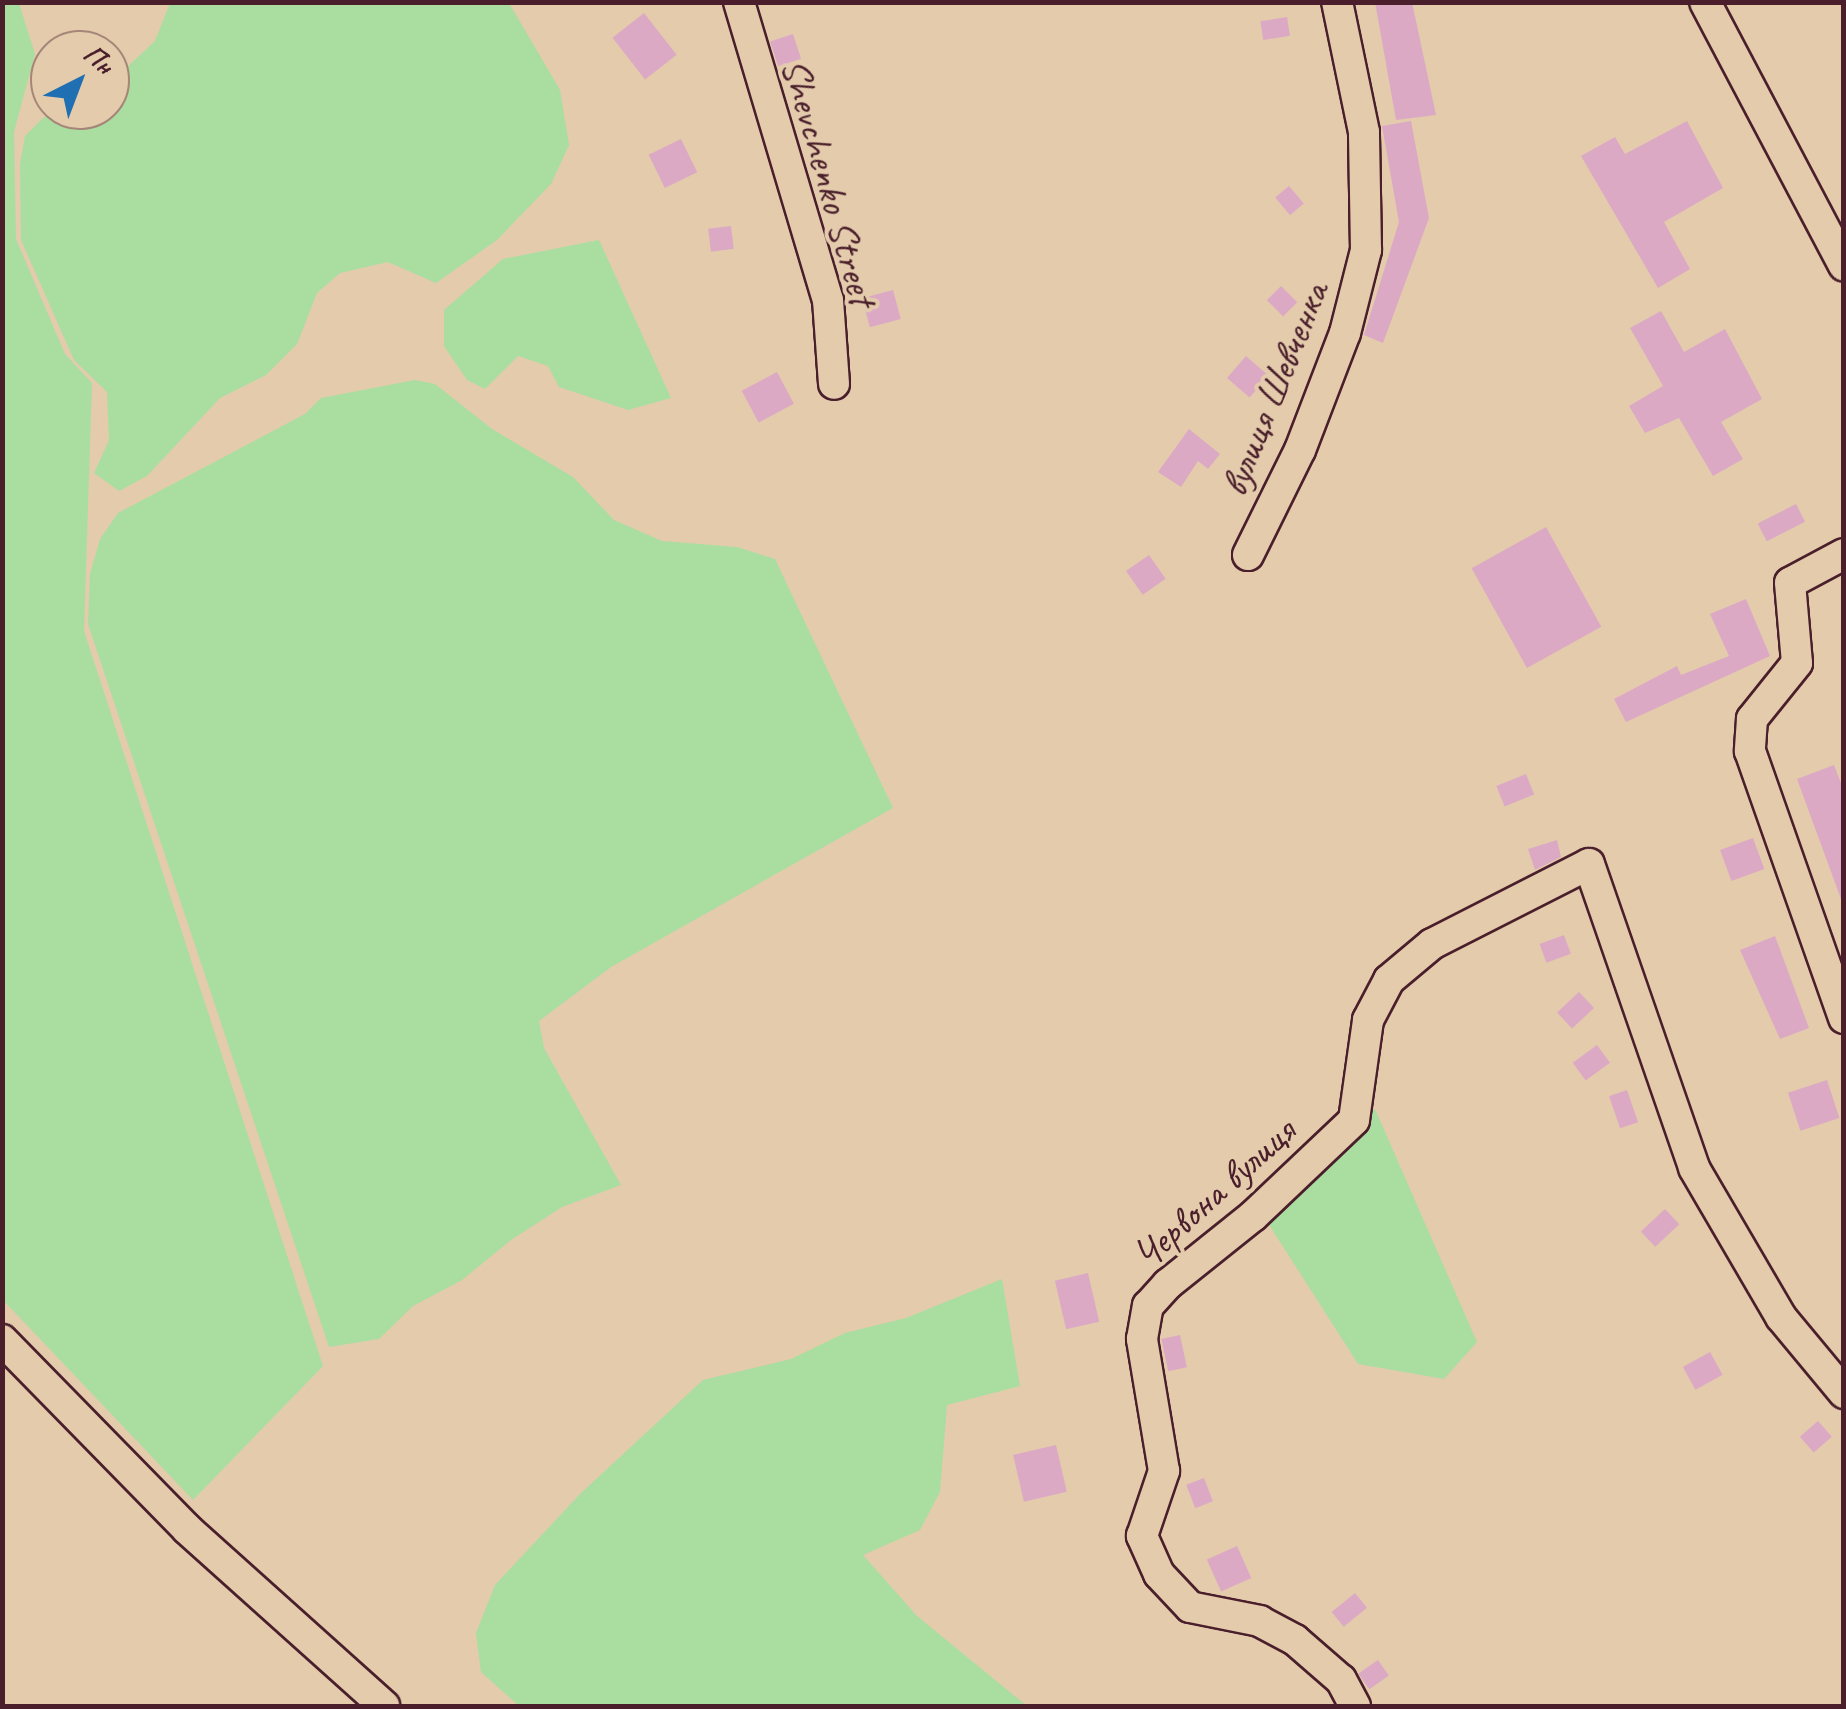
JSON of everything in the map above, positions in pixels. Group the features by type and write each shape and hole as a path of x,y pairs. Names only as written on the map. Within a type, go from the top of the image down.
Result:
{"street":[{"name":"Shevchenko Street","path":"739,2 828,300 834,384"},
{"name":"вулиця Шевченка","path":"1248,555 1300,450 1345,333 1366,250 1364,132 1338,2"},
{"path":"1705,2 1844,266"},
{"path":"1844,554 1790,583 1797,663 1752,719 1750,751 1844,1018"},
{"name":"Червона вулиця","path":"1354,1706 1341,1680 1296,1640 1260,1621 1190,1607 1159,1574 1142,1536 1164,1470 1142,1339 1148,1306 1354,1120 1368,1020 1389,980 1432,944 1588,864 1694,1168 1781,1318 1844,1393"},
{"path":"2,1340 188,1529 384,1706"}],"green space":[{"path":"2,3 19,3 30,38 30,73 14,132 16,239 65,354 92,383 84,631 323,1366 193,1500 3,1300"},
{"path":"170,3 509,3 560,90 569,145 551,184 497,240 436,283 388,262 340,273 317,293 297,344 266,375 220,398 147,476 119,491 94,473 109,440 107,392 74,360 21,240 20,164 25,136 31,130 130,130 130,64 155,41"},
{"path":"599,240 671,398 628,410 559,387 548,366 518,356 485,389 467,380 444,346 444,310 503,259"},
{"path":"415,380 435,384 492,429 573,477 614,520 662,541 737,547 775,559 893,808 611,967 539,1021 544,1048 621,1185 562,1207 511,1240 462,1280 413,1306 379,1339 329,1347 88,624 90,574 100,539 118,513 305,414 321,398"},
{"path":"1375,1109 1477,1342 1444,1379 1358,1364 1268,1223"},
{"path":"1002,1279 1020,1386 947,1405 940,1492 920,1530 863,1555 917,1616 1027,1706 519,1706 481,1672 476,1633 495,1585 580,1494 703,1380 791,1359 845,1333 906,1318"}],"building":[{"path":"1375,2 1412,2 1436,115 1396,120"},
{"path":"644,13 677,55 645,79 612,38"},
{"path":"1287,17 1290,36 1263,40 1260,21"},
{"path":"793,34 801,59 778,66 770,41"},
{"path":"1411,121 1429,218 1383,343 1364,335 1399,222 1382,126"},
{"path":"1687,121 1723,188 1664,222 1690,269 1658,288 1581,156 1615,137 1625,154"},
{"path":"681,139 697,172 665,188 649,155"},
{"path":"1289,186 1304,204 1290,215 1275,198"},
{"path":"731,226 734,249 711,252 708,229"},
{"path":"1281,286 1297,302 1283,316 1267,300"},
{"path":"893,290 901,319 870,327 862,298"},
{"path":"1661,311 1684,352 1725,329 1762,399 1721,422 1743,459 1713,476 1679,418 1645,433 1629,406 1663,386 1630,328"},
{"path":"1246,356 1269,376 1250,398 1227,378"},
{"path":"777,372 794,404 759,423 742,391"},
{"path":"1189,429 1220,454 1208,469 1198,461 1181,487 1158,472"},
{"path":"1796,504 1805,522 1767,541 1758,524"},
{"path":"1546,527 1601,627 1527,668 1472,568"},
{"path":"1149,555 1166,579 1143,595 1126,571"},
{"path":"1746,599 1770,656 1626,722 1614,699 1677,666 1681,675 1729,656 1710,614"},
{"path":"1834,765 1844,791 1841,899 1797,779"},
{"path":"1526,774 1534,794 1505,806 1496,786"},
{"path":"1753,838 1764,869 1731,881 1720,850"},
{"path":"1557,840 1561,857 1535,870 1528,849"},
{"path":"1564,935 1571,954 1546,963 1540,944"},
{"path":"1775,936 1809,1028 1780,1039 1740,950"},
{"path":"1579,992 1594,1008 1572,1029 1557,1012"},
{"path":"1597,1045 1610,1063 1586,1080 1573,1063"},
{"path":"1827,1080 1839,1118 1800,1131 1788,1093"},
{"path":"1627,1090 1638,1122 1620,1128 1609,1096"},
{"path":"1665,1209 1679,1224 1655,1247 1641,1232"},
{"path":"1088,1273 1099,1322 1066,1329 1055,1281"},
{"path":"1180,1335 1187,1367 1168,1371 1161,1339"},
{"path":"1710,1352 1723,1375 1695,1390 1683,1367"},
{"path":"1818,1421 1832,1437 1814,1453 1800,1437"},
{"path":"1056,1445 1067,1492 1024,1502 1013,1455"},
{"path":"1204,1478 1213,1501 1195,1508 1186,1485"},
{"path":"1237,1546 1251,1578 1221,1591 1207,1559"},
{"path":"1355,1593 1367,1608 1344,1627 1332,1612"},
{"path":"1378,1660 1389,1676 1369,1689 1358,1674"}]}
